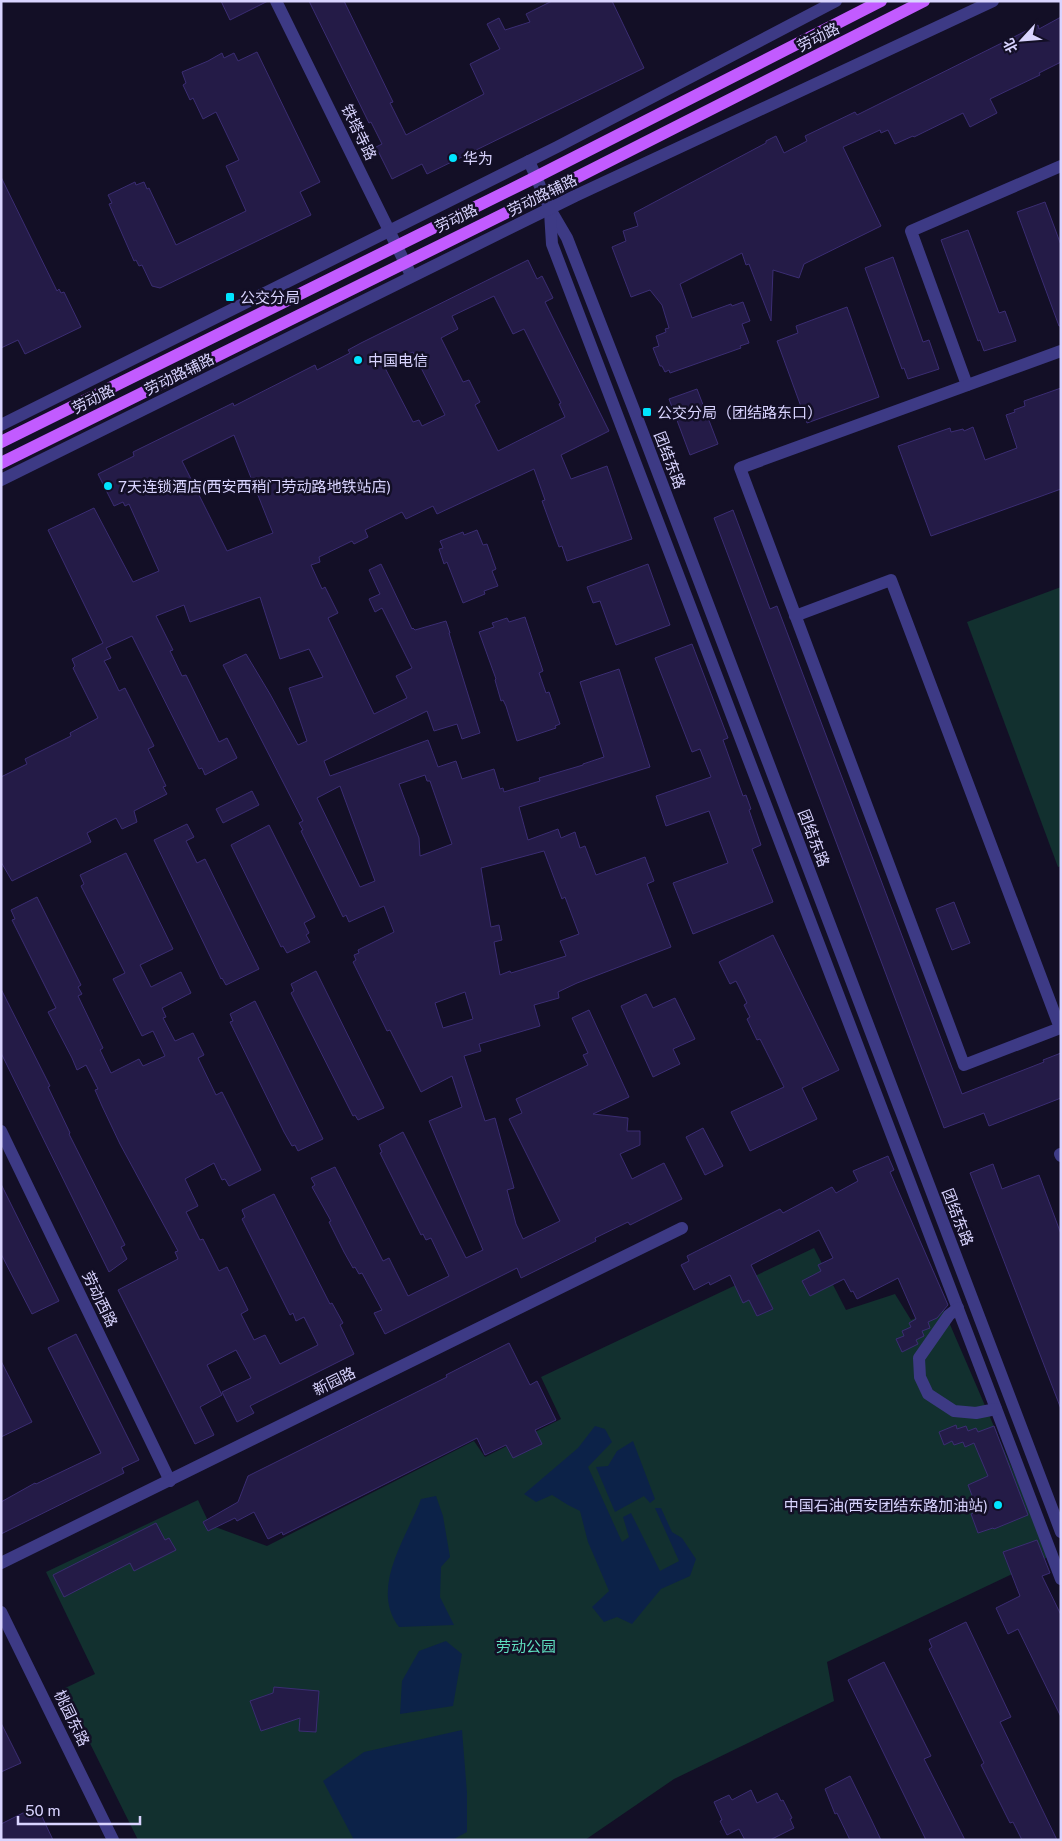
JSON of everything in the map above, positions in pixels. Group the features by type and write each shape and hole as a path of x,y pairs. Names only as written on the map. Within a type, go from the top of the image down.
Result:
{"main road":[{"name":"劳动路","path":"1,442 536,177 881,1"},
{"name":"劳动路","path":"1,463 544,194 924,1"}],"street":[{"name":"铁塔寺路","path":"276,1 412,277"},
{"path":"1,425 529,161 836,1"},
{"name":"劳动路辅路","path":"1,480 550,209 993,1"},
{"name":"团结东路","path":"529,161 550,209 567,238 636,415 1061,1532"},
{"path":"967,385 911,231 1061,166"},
{"path":"550,209 552,244 1061,1579"},
{"path":"795,616 891,580 1060,1028 964,1065 795,616 740,468 1061,351"},
{"name":"劳动西路","path":"1,1130 170,1481"},
{"name":"新园路","path":"1,1563 682,1228"},
{"path":"958,1308 949,1315 919,1358 920,1377 928,1394 954,1411 976,1413 996,1409"},
{"name":"桃园东路","path":"1,1612 113,1840"}],"green space":[{"path":"1061,587 1061,866 1058,867 967,622"},
{"name":"劳动公园","path":"814,1248 846,1310 895,1294 911,1320 942,1306 1050,1556 827,1662 834,1701 674,1779 585,1840 138,1840 63,1689 95,1674 46,1572 198,1500 210,1525 267,1546 474,1441 485,1457 561,1419 541,1377"}],"water":[{"path":"595,1426 605,1429 612,1442 588,1467 622,1542 629,1537 623,1517 631,1513 660,1571 679,1561 655,1508 661,1508 672,1532 682,1538 696,1559 690,1576 661,1589 632,1624 617,1617 604,1622 592,1607 609,1591 588,1542 580,1511 552,1495 536,1502 524,1494 578,1448"},
{"path":"633,1441 655,1499 650,1503 644,1496 615,1512 596,1467 608,1466 617,1451"},
{"path":"436,1496 443,1516 450,1557 441,1567 440,1597 454,1625 399,1627 391,1612 388,1596 389,1579 400,1546 421,1499"},
{"path":"446,1641 462,1654 453,1706 400,1714 402,1681 419,1651"},
{"path":"462,1730 467,1793 467,1832 452,1840 354,1840 323,1781 364,1752"}],"building":[{"path":"221,1 268,1 230,20"},
{"path":"309,1 344,1 393,102 390,103 406,135 484,94 470,64 500,49 487,24 499,18 505,30 530,22 526,14 552,1 612,1 644,68 427,174 422,164 392,179 376,147 382,144 371,122 369,123"},
{"path":"1061,17 1061,62 1039,73 1040,75 990,99 997,113 970,127 963,113 914,137 895,144 888,130 881,133 880,130 843,147 881,226 804,264 799,278 773,270 771,321 749,264 746,265 742,253 680,284 692,318 731,304 732,306 743,302 750,321 742,324 749,343 740,346 741,348 670,373 669,370 665,372 662,366 660,366 653,348 659,346 656,336 666,332 665,329 669,328 662,305 650,290 631,297 612,247 626,241 623,231 638,226 634,213 776,136 784,153 807,141 805,136 855,112 857,115 1038,25 1039,29"},
{"path":"257,52 320,182 300,192 311,215 160,288 152,286 142,265 139,266 136,260 134,261 109,204 112,203 108,195 135,182 136,185 144,182 147,189 149,188 176,245 246,211 226,166 239,160 216,112 203,119 193,98 190,100 183,85 186,83 182,72 222,53 224,58 234,53 238,61"},
{"path":"1,177 57,291 59,289 61,293 64,292 81,327 25,354 18,340 1,348"},
{"path":"1045,202 1061,245 1061,326 1059,326 1017,212"},
{"path":"968,230 999,313 1005,311 1016,341 984,351 980,340 978,341 941,240"},
{"path":"893,257 923,342 929,340 939,369 908,379 904,368 902,369 865,268"},
{"path":"528,260 537,279 542,276 553,298 545,302 609,431 561,455 571,479 607,466 632,539 567,561 562,546 559,547 542,501 545,500 534,469 437,514 433,506 406,519 402,512 365,530 368,537 354,544 352,541 319,557 320,562 311,565 322,589 325,587 338,613 328,618 374,714 407,698 396,676 412,668 382,608 375,612 369,599 380,594 369,570 381,564 412,629 415,630 446,621 480,733 462,739 457,724 434,731 427,711 324,761 330,776 428,740 438,767 456,761 462,779 494,769 500,789 503,788 504,792 540,781 539,778 604,757 580,682 619,669 650,767 519,807 528,840 558,829 561,838 575,832 580,848 585,846 596,875 645,857 654,881 647,884 671,947 558,992 559,998 534,1005 540,1026 479,1044 481,1051 464,1056 485,1121 495,1118 514,1188 507,1190 516,1224 523,1239 560,1221 509,1119 522,1113 516,1099 588,1065 583,1055 588,1053 572,1018 589,1010 629,1097 593,1114 628,1118 627,1131 640,1131 640,1145 620,1154 632,1179 664,1163 682,1199 630,1225 628,1222 595,1238 596,1241 521,1278 517,1268 385,1334 374,1313 382,1310 362,1273 359,1274 355,1267 353,1268 344,1252 329,1222 331,1221 312,1187 315,1185 311,1178 335,1167 383,1261 389,1258 408,1296 449,1276 431,1238 426,1240 423,1234 421,1235 380,1153 382,1152 379,1145 403,1132 466,1258 483,1250 429,1121 462,1107 452,1076 421,1092 390,1030 387,1031 353,962 356,960 354,955 359,953 358,950 394,932 384,906 349,922 346,915 343,917 301,831 303,830 299,823 303,821 223,665 246,654 298,745 307,741 289,688 323,677 309,649 280,659 260,597 190,622 184,605 156,616 173,650 170,651 182,676 186,675 219,742 227,738 237,758 205,775 202,768 199,769 132,636 106,648 111,658 104,661 119,691 125,688 154,746 148,749 166,786 163,787 167,794 134,811 137,822 122,829 116,818 87,833 91,842 12,881 1,862 1,777 27,764 25,759 71,736 70,733 98,718 73,668 75,666 72,659 103,643 48,530 94,508 133,582 159,571 129,504 125,506 123,502 114,506 98,474 134,456 133,452 233,403 234,406 315,365 317,370 350,353 348,350","holes":["494,296 513,334 524,329 561,403 559,404 565,417 498,451 475,405 480,402 469,380 463,382 441,338 458,329 452,316","413,352 445,415 422,426 419,420 413,422 384,366","234,435 273,533 227,551 182,461","425,775 427,781 430,781 452,844 420,856 419,838 399,784","340,786 375,881 360,887 317,798","544,851 562,899 565,897 579,934 560,941 566,956 500,975 494,942 502,940 499,925 491,927 481,868","465,992 473,1019 443,1028 435,1003"]},
{"path":"847,307 879,397 807,423 777,341 798,333 796,326"},
{"path":"1061,388 1061,489 931,536 898,446 950,428 951,432 963,429 964,431 973,427 985,460 1017,448 1006,415 1025,406 1024,401"},
{"path":"697,389 718,444 690,455 669,399"},
{"path":"733,510 770,609 777,606 962,1094 1044,1062 1043,1060 1061,1053 1061,1098 989,1126 984,1113 944,1128 714,518"},
{"path":"477,530 483,545 487,544 496,569 492,571 498,586 484,591 485,594 463,603 447,562 444,564 439,549 443,548 440,541 463,532 464,535"},
{"path":"648,564 670,625 616,645 600,601 593,603 587,587"},
{"path":"525,617 543,671 539,673 546,693 549,692 560,724 555,726 556,728 517,741 506,706 503,700 501,701 496,679 479,632 494,627 492,623 507,618 509,622"},
{"path":"692,644 728,738 723,740 743,796 746,795 751,809 749,810 761,845 752,849 773,902 693,934 673,883 728,863 709,811 666,826 656,796 711,777 700,749 692,752 655,658"},
{"path":"252,791 259,805 223,823 216,809"},
{"path":"187,824 194,837 186,841 197,863 205,859 259,969 226,985 221,979 154,840"},
{"path":"269,825 315,917 304,923 309,933 306,935 310,942 287,953 283,946 281,947 231,845"},
{"path":"126,853 173,949 140,965 151,987 181,972 191,993 162,1008 166,1017 163,1018 175,1041 193,1033 204,1055 198,1058 216,1095 222,1092 261,1170 229,1186 225,1179 222,1180 214,1163 185,1179 198,1206 186,1212 200,1240 203,1239 219,1271 227,1267 248,1310 241,1314 254,1340 265,1335 280,1364 318,1345 304,1317 296,1321 293,1313 290,1315 242,1219 245,1217 242,1210 274,1194 330,1304 332,1303 343,1323 340,1325 354,1354 250,1406 254,1413 237,1422 222,1392 251,1378 236,1350 207,1365 222,1395 200,1407 214,1435 195,1444 118,1290 178,1259 175,1252 178,1251 120,1144 95,1090 98,1089 86,1065 77,1070 48,1012 56,1008 12,920 15,919 11,910 37,897 81,985 78,987 82,994 78,996 103,1048 100,1050 111,1073 139,1059 143,1066 165,1056 153,1031 142,1036 113,979 125,973 81,886 84,884 80,875"},
{"path":"954,902 970,943 952,950 936,909"},
{"path":"773,935 839,1070 802,1088 817,1119 750,1151 731,1112 784,1087 760,1039 757,1040 747,1019 750,1017 744,1005 747,1003 736,981 730,984 719,962"},
{"path":"316,971 384,1108 358,1120 355,1115 353,1116 291,993 294,991 291,984"},
{"path":"1,989 50,1086 48,1087 69,1134 125,1245 121,1247 127,1259 109,1272 1,1053"},
{"path":"646,994 653,1008 675,998 695,1039 673,1049 680,1064 653,1077 621,1006"},
{"path":"255,1001 323,1139 298,1151 295,1145 292,1146 284,1132 230,1022 233,1021 230,1014"},
{"path":"703,1128 723,1166 705,1175 686,1137"},
{"path":"888,1156 894,1170 890,1172 948,1305 937,1318 928,1322 930,1328 922,1331 924,1336 916,1340 918,1344 902,1352 896,1339 904,1336 902,1331 911,1327 909,1323 916,1319 898,1278 857,1299 844,1279 810,1296 802,1281 821,1271 818,1265 833,1258 819,1230 751,1265 773,1309 757,1316 749,1300 743,1303 730,1275 710,1285 709,1282 694,1290 681,1265 689,1261 687,1256 780,1209 783,1213 832,1187 836,1193 858,1181 853,1171"},
{"path":"993,1164 1002,1189 1039,1175 1061,1234 1061,1409 970,1173"},
{"path":"1,1184 59,1301 32,1314 1,1254"},
{"path":"76,1334 139,1460 122,1468 124,1473 1,1534 1,1502 35,1483 101,1453 48,1348"},
{"path":"509,1343 530,1385 537,1381 556,1420 535,1430 542,1444 513,1458 506,1445 485,1455 477,1438 283,1535 282,1532 268,1539 254,1512 237,1521 235,1518 208,1531 203,1522 238,1502 248,1476 447,1377 446,1375"},
{"path":"1,1361 32,1422 1,1437"},
{"path":"956,1425 957,1429 966,1426 968,1431 976,1428 978,1432 994,1426 1028,1515 994,1529 978,1533 971,1514 978,1511 968,1485 988,1476 974,1443 965,1447 963,1442 954,1445 952,1441 944,1445 939,1432"},
{"path":"156,1523 165,1540 169,1538 176,1550 134,1571 130,1563 64,1597 53,1575"},
{"path":"1037,1540 1050,1573 1042,1576 1061,1615 1061,1717 1018,1629 1008,1634 996,1608 1020,1596 1003,1552"},
{"path":"966,1622 1011,1717 1000,1722 1057,1840 1022,1840 1013,1822 1010,1823 981,1765 984,1763 929,1649 932,1647 929,1640"},
{"path":"884,1662 931,1756 924,1759 965,1840 926,1840 848,1680"},
{"path":"274,1687 319,1691 316,1732 299,1731 300,1718 261,1731 250,1701 273,1693"},
{"path":"1,1723 21,1763 1,1772"},
{"path":"850,1776 881,1840 850,1840 837,1813 835,1814 825,1789"},
{"path":"751,1790 757,1803 777,1793 781,1801 783,1800 792,1818 790,1819 794,1828 770,1840 745,1840 739,1829 727,1835 714,1802 729,1795 732,1800"},
{"path":"37,1806 53,1840 1,1840 1,1824"}],"place":[{"name":"华为","path":"453,158"},
{"name":"公交分局","path":"230,297"},
{"name":"中国电信","path":"358,360"},
{"name":"公交分局（团结路东口）","path":"647,412"},
{"name":"7天连锁酒店(西安西稍门劳动路地铁站店)","path":"108,486"},
{"name":"中国石油(西安团结东路加油站)","path":"998,1505"}]}
